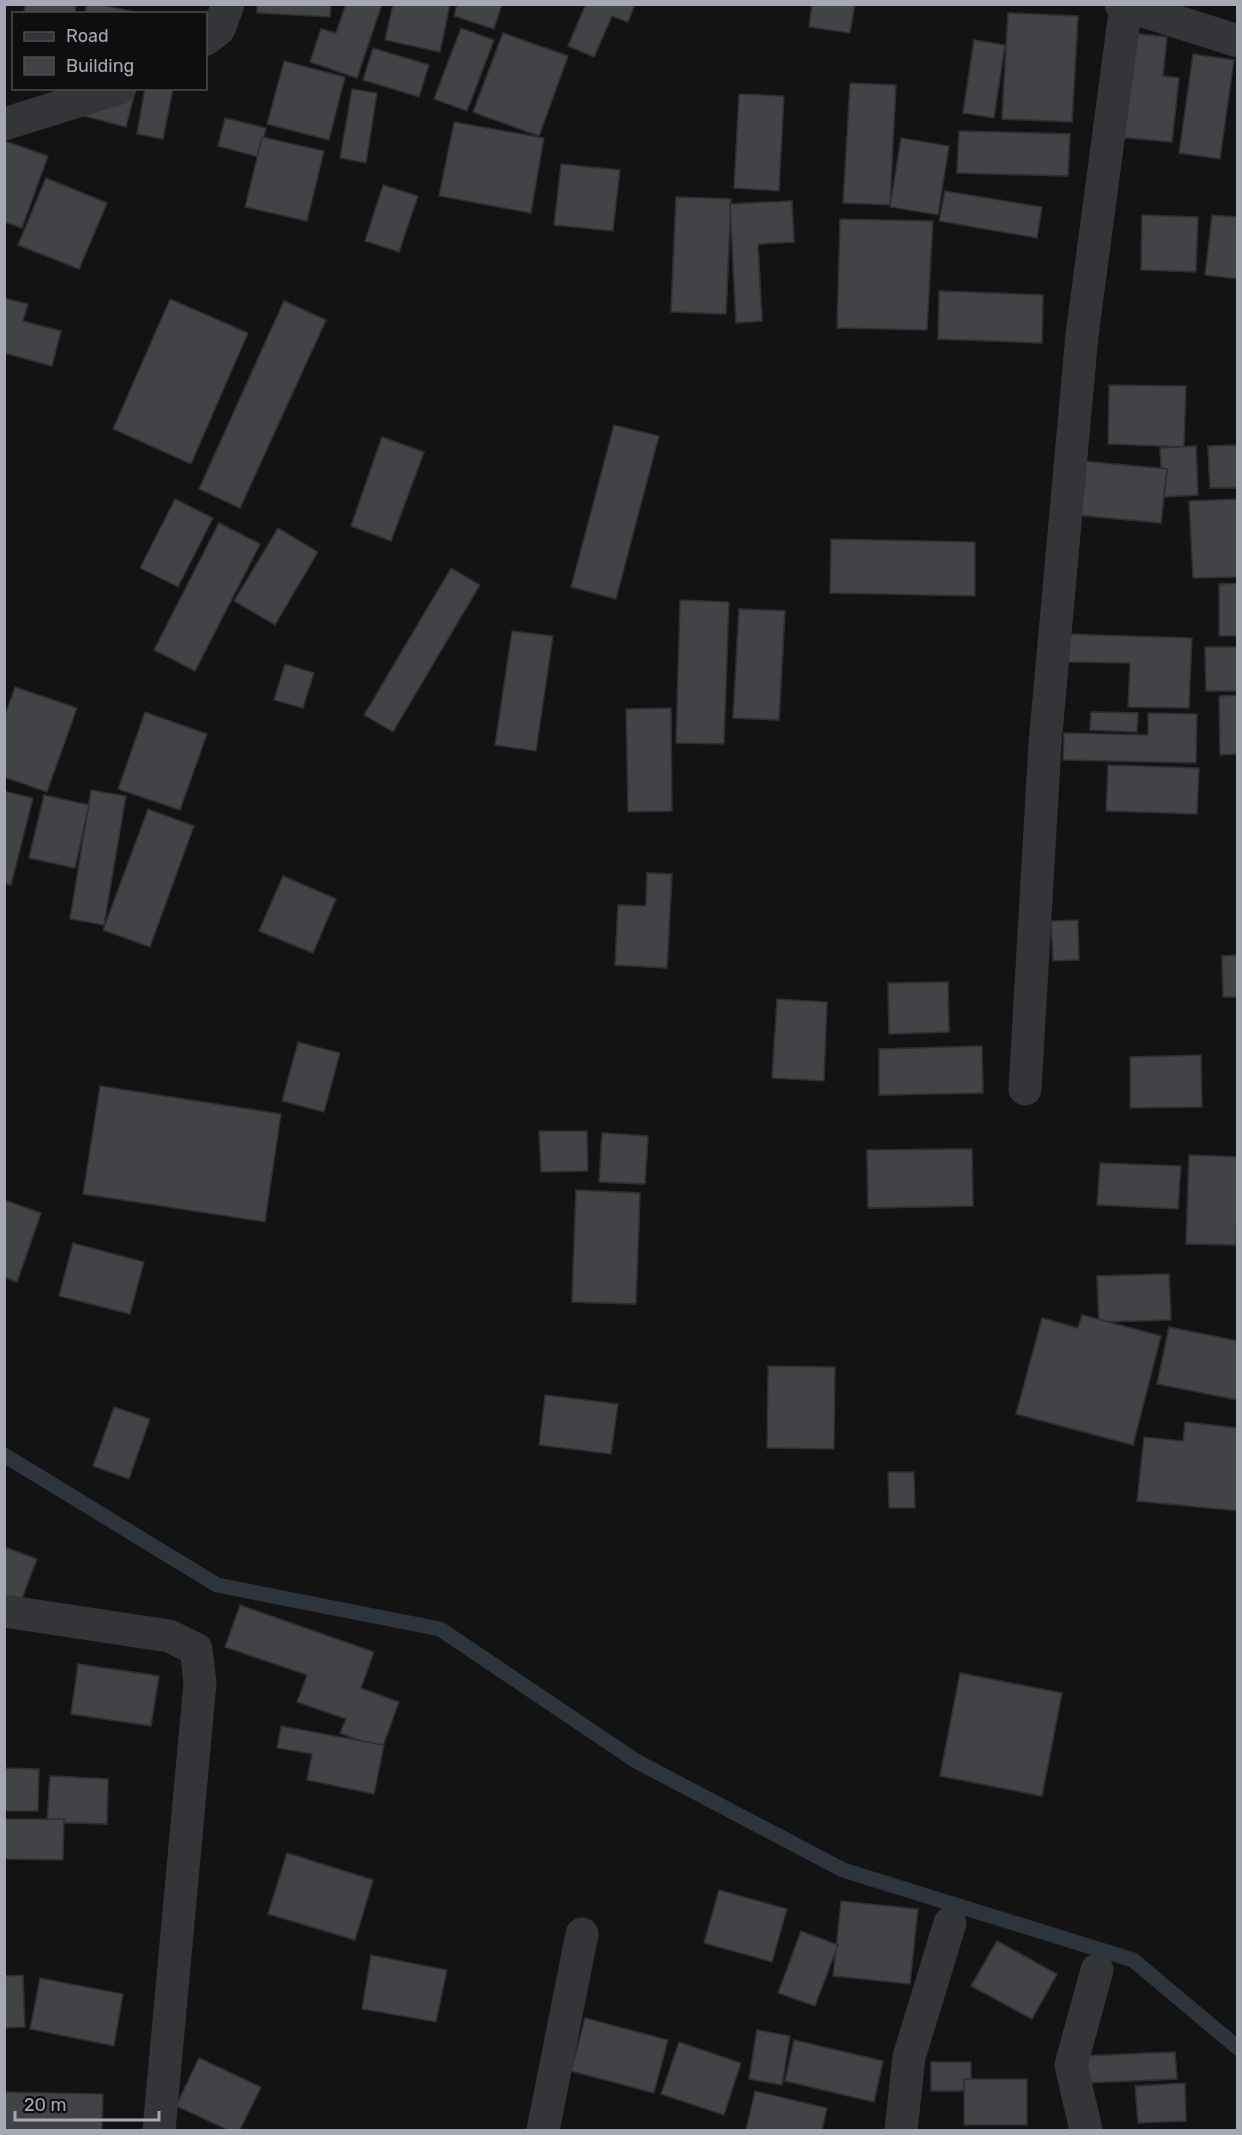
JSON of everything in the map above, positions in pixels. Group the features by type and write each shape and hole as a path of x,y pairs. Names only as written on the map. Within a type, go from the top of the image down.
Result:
{"street":[{"path":"207,38 219,28 228,4"},
{"path":"1025,1089 1046,744 1082,335 1124,5 1238,40"},
{"path":"4,124 114,90"},
{"path":"4,1611 169,1636 196,1649 200,1683 159,2130"},
{"path":"902,2130 909,2057 950,1923"},
{"path":"543,2130 582,1934"},
{"path":"1086,2130 1071,2065 1097,1970"}],"building":[{"path":"25,4 76,4 75,12 24,12"},
{"path":"25,4 76,4 75,12 24,12"},
{"path":"87,4 98,4 134,12 85,12"},
{"path":"87,4 98,4 134,12 85,12"},
{"path":"257,4 331,4 330,17 257,13"},
{"path":"346,4 382,4 357,78 310,62 321,29 336,33"},
{"path":"346,4 382,4 357,78 310,62 321,29 336,33"},
{"path":"393,4 450,4 440,52 385,40"},
{"path":"457,4 502,4 494,29 454,16"},
{"path":"586,4 635,4 628,22 612,16 594,57 568,46"},
{"path":"586,4 635,4 628,22 612,16 594,57 568,46"},
{"path":"812,4 855,4 850,33 809,27"},
{"path":"1008,13 1078,16 1072,122 1002,119"},
{"path":"1008,13 1078,16 1072,122 1002,119"},
{"path":"461,28 494,40 467,111 434,99"},
{"path":"503,33 568,56 539,136 473,112"},
{"path":"503,33 568,56 539,136 473,112"},
{"path":"1130,33 1167,37 1163,76 1179,78 1172,142 1118,137"},
{"path":"1130,33 1167,37 1163,76 1179,78 1172,142 1118,137"},
{"path":"974,40 1005,45 994,118 963,113"},
{"path":"974,40 1005,45 994,118 963,113"},
{"path":"373,48 429,65 419,97 363,80"},
{"path":"1193,54 1234,60 1220,159 1179,153"},
{"path":"284,61 345,77 329,140 267,124"},
{"path":"850,83 896,85 890,205 843,203"},
{"path":"352,89 377,93 366,163 340,158"},
{"path":"129,90 135,90 126,127 61,110"},
{"path":"145,90 173,90 163,139 137,134"},
{"path":"145,90 173,90 163,139 137,134"},
{"path":"739,94 784,96 779,191 734,188"},
{"path":"225,118 266,128 259,157 218,146"},
{"path":"225,118 266,128 259,157 218,146"},
{"path":"454,122 544,138 531,213 439,196"},
{"path":"959,131 1070,134 1068,176 957,173"},
{"path":"959,131 1070,134 1068,176 957,173"},
{"path":"262,137 324,151 307,221 245,207"},
{"path":"901,138 949,146 938,215 890,207"},
{"path":"5,141 48,156 22,228 4,222"},
{"path":"561,164 620,170 613,231 554,225"},
{"path":"46,178 107,203 79,269 18,245"},
{"path":"46,178 107,203 79,269 18,245"},
{"path":"383,185 418,196 399,252 365,241"},
{"path":"945,191 1042,207 1037,238 939,221"},
{"path":"676,197 731,199 726,314 671,312"},
{"path":"676,197 731,199 726,314 671,312"},
{"path":"792,201 794,242 758,244 762,321 736,323 730,204"},
{"path":"792,201 794,242 758,244 762,321 736,323 730,204"},
{"path":"1142,215 1198,217 1196,272 1141,270"},
{"path":"1212,215 1238,217 1238,279 1205,275"},
{"path":"840,219 933,221 927,330 837,328"},
{"path":"939,291 1043,295 1042,343 938,339"},
{"path":"939,291 1043,295 1042,343 938,339"},
{"path":"4,298 28,304 23,321 61,331 52,366 4,353"},
{"path":"4,298 28,304 23,321 61,331 52,366 4,353"},
{"path":"170,299 248,333 191,464 113,429"},
{"path":"284,301 326,320 240,508 199,489"},
{"path":"284,301 326,320 240,508 199,489"},
{"path":"1109,385 1186,386 1184,447 1108,444"},
{"path":"614,425 659,436 616,599 571,587"},
{"path":"382,437 424,452 391,541 351,526"},
{"path":"382,437 424,452 391,541 351,526"},
{"path":"1238,445 1238,488 1210,488 1208,446"},
{"path":"1238,445 1238,488 1210,488 1208,446"},
{"path":"1196,446 1198,495 1163,497 1160,448"},
{"path":"1196,446 1198,495 1163,497 1160,448"},
{"path":"1071,460 1167,469 1161,523 1065,514"},
{"path":"1071,460 1167,469 1161,523 1065,514"},
{"path":"175,499 213,518 178,587 140,568"},
{"path":"1238,499 1238,577 1193,578 1189,501"},
{"path":"219,523 260,544 195,671 154,650"},
{"path":"219,523 260,544 195,671 154,650"},
{"path":"278,528 318,552 275,625 234,601"},
{"path":"831,539 975,542 975,596 830,593"},
{"path":"451,568 480,585 393,732 364,715"},
{"path":"1238,583 1238,636 1219,636 1219,584"},
{"path":"680,600 729,602 724,744 676,743"},
{"path":"739,609 785,611 779,720 733,718"},
{"path":"739,609 785,611 779,720 733,718"},
{"path":"512,631 553,636 536,751 495,745"},
{"path":"1066,634 1192,638 1189,708 1128,707 1130,663 1065,662"},
{"path":"1205,647 1238,647 1238,691 1206,691"},
{"path":"1205,647 1238,647 1238,691 1206,691"},
{"path":"285,664 314,673 303,708 274,700"},
{"path":"15,687 77,708 47,792 4,777 4,718"},
{"path":"1238,695 1238,754 1220,755 1219,696"},
{"path":"671,708 672,811 628,812 626,709"},
{"path":"145,712 207,734 180,810 118,789"},
{"path":"1091,712 1138,713 1137,732 1090,730"},
{"path":"1091,712 1138,713 1137,732 1090,730"},
{"path":"1148,713 1197,714 1196,763 1063,760 1064,733 1148,735"},
{"path":"1108,765 1199,768 1197,814 1106,811"},
{"path":"91,790 126,796 104,925 70,919"},
{"path":"4,791 33,798 11,885 4,883"},
{"path":"44,795 89,805 75,868 29,858"},
{"path":"44,795 89,805 75,868 29,858"},
{"path":"148,809 194,826 150,947 103,930"},
{"path":"647,873 672,874 667,968 615,965 618,905 646,906"},
{"path":"647,873 672,874 667,968 615,965 618,905 646,906"},
{"path":"283,876 336,899 313,953 259,931"},
{"path":"283,876 336,899 313,953 259,931"},
{"path":"1078,920 1079,960 1053,961 1051,921"},
{"path":"1238,955 1238,997 1223,997 1222,956"},
{"path":"1238,955 1238,997 1223,997 1222,956"},
{"path":"948,982 949,1032 889,1034 888,983"},
{"path":"948,982 949,1032 889,1034 888,983"},
{"path":"777,999 827,1002 824,1081 772,1078"},
{"path":"298,1042 340,1053 324,1112 282,1101"},
{"path":"982,1046 983,1093 879,1095 879,1049"},
{"path":"982,1046 983,1093 879,1095 879,1049"},
{"path":"1201,1055 1202,1107 1130,1108 1130,1057"},
{"path":"100,1086 281,1114 265,1222 83,1194"},
{"path":"539,1131 587,1131 588,1171 541,1172"},
{"path":"602,1133 648,1136 645,1184 599,1182"},
{"path":"602,1133 648,1136 645,1184 599,1182"},
{"path":"972,1149 973,1206 868,1208 867,1150"},
{"path":"972,1149 973,1206 868,1208 867,1150"},
{"path":"1189,1155 1238,1157 1236,1245 1186,1244"},
{"path":"1189,1155 1238,1157 1236,1245 1186,1244"},
{"path":"1100,1163 1181,1166 1178,1209 1097,1205"},
{"path":"576,1190 640,1193 636,1304 572,1302"},
{"path":"576,1190 640,1193 636,1304 572,1302"},
{"path":"4,1200 41,1213 17,1282 4,1277"},
{"path":"4,1200 41,1213 17,1282 4,1277"},
{"path":"73,1243 144,1262 130,1314 59,1296"},
{"path":"1169,1274 1171,1320 1099,1322 1097,1276"},
{"path":"1169,1274 1171,1320 1099,1322 1097,1276"},
{"path":"1082,1315 1161,1336 1133,1445 1016,1414 1042,1318 1078,1328"},
{"path":"1082,1315 1161,1336 1133,1445 1016,1414 1042,1318 1078,1328"},
{"path":"1169,1327 1238,1341 1238,1400 1157,1384"},
{"path":"1169,1327 1238,1341 1238,1400 1157,1384"},
{"path":"768,1366 835,1367 834,1449 767,1448"},
{"path":"545,1395 618,1404 611,1454 539,1445"},
{"path":"114,1407 150,1419 129,1479 93,1466"},
{"path":"1185,1422 1238,1428 1238,1511 1137,1501 1144,1437 1183,1441"},
{"path":"888,1472 914,1472 915,1508 889,1508"},
{"path":"4,1547 37,1559 16,1614 4,1610"},
{"path":"4,1547 37,1559 16,1614 4,1610"},
{"path":"240,1605 374,1652 361,1688 399,1702 382,1749 340,1733 346,1719 297,1702 307,1675 225,1647"},
{"path":"78,1664 159,1676 151,1726 71,1714"},
{"path":"78,1664 159,1676 151,1726 71,1714"},
{"path":"960,1673 1062,1693 1042,1796 940,1776"},
{"path":"960,1673 1062,1693 1042,1796 940,1776"},
{"path":"281,1726 384,1745 374,1794 307,1780 312,1754 277,1748"},
{"path":"4,1768 39,1769 38,1811 4,1811"},
{"path":"50,1776 108,1779 107,1824 47,1822"},
{"path":"50,1776 108,1779 107,1824 47,1822"},
{"path":"4,1819 64,1819 63,1860 4,1859"},
{"path":"287,1853 373,1880 355,1940 268,1914"},
{"path":"287,1853 373,1880 355,1940 268,1914"},
{"path":"719,1890 787,1909 772,1962 704,1943"},
{"path":"841,1901 918,1909 910,1984 833,1976"},
{"path":"801,1931 838,1945 815,2006 778,1993"},
{"path":"997,1941 1057,1974 1032,2019 971,1986"},
{"path":"997,1941 1057,1974 1032,2019 971,1986"},
{"path":"371,1955 447,1970 436,2022 362,2009"},
{"path":"23,1975 25,2027 4,2028 4,1976"},
{"path":"40,1978 123,1994 114,2046 30,2029"},
{"path":"585,2018 668,2040 654,2093 571,2071"},
{"path":"757,2030 790,2036 782,2085 749,2079"},
{"path":"757,2030 790,2036 782,2085 749,2079"},
{"path":"794,2040 883,2061 874,2102 785,2081"},
{"path":"794,2040 883,2061 874,2102 785,2081"},
{"path":"679,2042 741,2063 724,2115 661,2094"},
{"path":"1175,2052 1177,2079 1084,2083 1083,2056"},
{"path":"1175,2052 1177,2079 1084,2083 1083,2056"},
{"path":"199,2058 261,2087 240,2130 228,2130 176,2106"},
{"path":"931,2062 971,2062 971,2091 931,2091"},
{"path":"931,2062 971,2062 971,2091 931,2091"},
{"path":"964,2079 1027,2079 1027,2125 964,2125"},
{"path":"1185,2083 1186,2121 1138,2123 1135,2086"},
{"path":"755,2091 827,2108 822,2130 746,2130"},
{"path":"4,2092 103,2094 102,2130 4,2130"}],"waterway":[{"path":"4,1455 217,1585 440,1629 636,1761 843,1870 1133,1960 1238,2048"}]}
